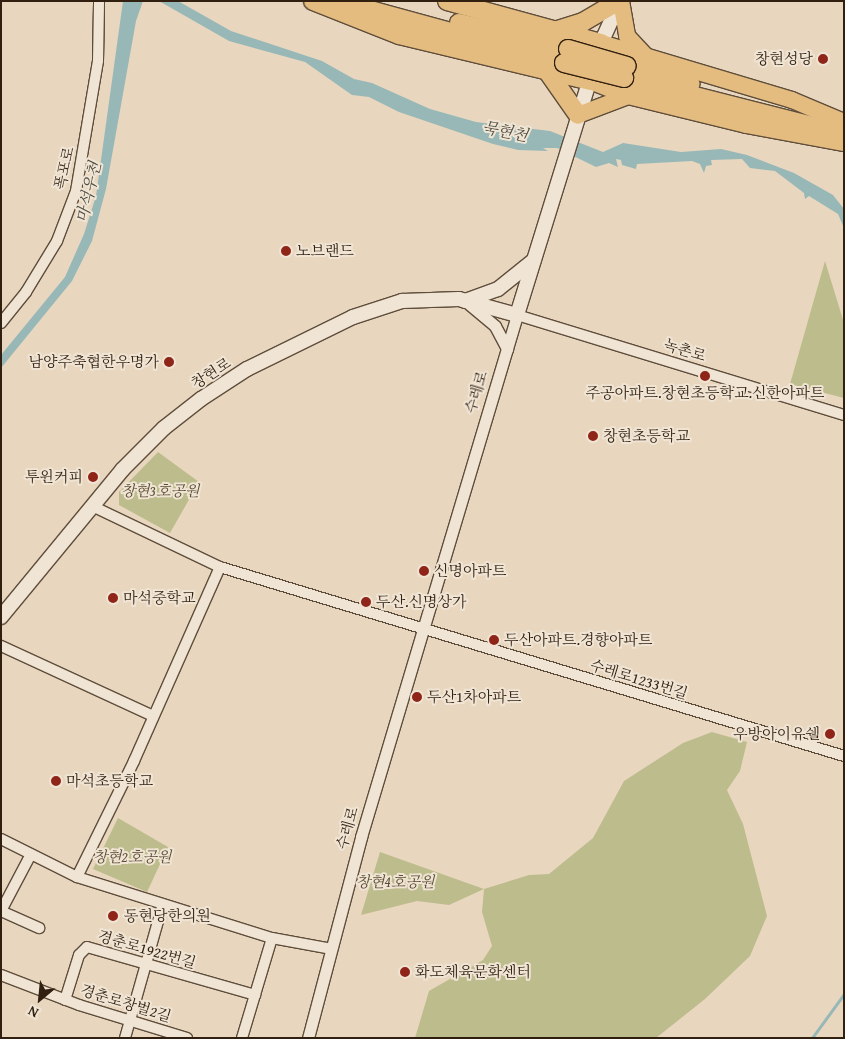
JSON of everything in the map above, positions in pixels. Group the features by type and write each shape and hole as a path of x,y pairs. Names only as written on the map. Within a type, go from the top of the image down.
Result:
{"highway":[{"path":"313,1 399,35 626,72 844,123"},
{"path":"337,1 560,61"},
{"path":"369,1 560,61 590,81 628,96 755,127 844,143"},
{"path":"448,1 553,32 644,55 792,100 844,123"},
{"path":"553,32 582,22 620,1 627,36 644,55"},
{"path":"560,61 578,115 628,96"},
{"path":"626,72 844,134"}],"main road":[{"path":"578,115 590,81 600,43 620,1"},
{"name":"수레로","path":"517,315 578,115"},
{"path":"465,301 498,289 533,262"},
{"name":"창현로","path":"1,617 94,507 122,470 164,428 201,399 247,369 353,317 402,301 465,301 517,315"}],"street":[{"name":"폭포로","path":"1,323 26,292 58,241 76,191 98,61 99,1"},
{"path":"465,301 495,326 507,349"},
{"name":"수레로","path":"308,1038 361,837 517,315"},
{"name":"녹촌로","path":"517,315 844,415"},
{"path":"94,507 220,567 425,628"},
{"path":"77,877 153,716 220,567"},
{"name":"수레로1233번길","path":"425,628 844,756"},
{"path":"1,646 153,716"},
{"path":"1,839 77,877 272,938 332,949"},
{"path":"31,854 1,911 39,928"},
{"path":"125,1038 163,904"},
{"path":"242,1038 272,938"},
{"name":"경춘로1922번길","path":"64,1000 79,955 87,947 255,995"},
{"name":"경춘로창벌2길","path":"1,975 64,1000 186,1038"}],"green space":[{"path":"825,261 844,323 844,398 790,384"},
{"name":"창현3호공원","path":"158,452 199,482 170,533 119,505 119,492"},
{"path":"712,732 747,742 740,771 727,790 743,824 767,916 750,956 705,999 656,1038 415,1038 429,991 483,960 492,946 482,912 484,889 529,875 549,874 593,838 624,781 683,743"},
{"name":"창현2호공원","path":"118,818 168,847 147,892 93,869"},
{"name":"창현4호공원","path":"380,852 484,889 449,905 417,901 361,915"}],"water":[{"path":"123,1 143,1 136,21 106,189 92,241 72,281 1,368 1,355 65,277 84,234 96,196"},
{"path":"159,1 178,1 231,31 322,61 354,79 372,83 430,109 476,122 550,131 603,152 623,143 681,152 721,149 747,155 794,173 833,195 844,209 844,228 838,214 809,196 805,199 804,193 775,171 750,168 742,159 711,160 712,165 706,166 704,173 700,164 692,161 637,164 636,169 622,165 621,160 616,159 618,167 609,163 596,167 557,148 543,148 548,151 518,150 493,144 399,112 369,97 352,95 305,62 229,41"}],"waterway":[{"name":"묵현천","path":"812,1038 844,994"}],"place":[{"name":"창현성당","path":"823,59"},
{"name":"노브랜드","path":"286,251"},
{"name":"남양주축협한우명가","path":"169,362"},
{"name":"주공아파트.창현초등학교.신한아파트","path":"705,376"},
{"name":"창현초등학교","path":"593,436"},
{"name":"투윈커피","path":"93,477"},
{"name":"신명아파트","path":"424,571"},
{"name":"마석중학교","path":"113,598"},
{"name":"두산.신명상가","path":"366,602"},
{"name":"두산아파트.경향아파트","path":"494,640"},
{"name":"두산1차아파트","path":"417,697"},
{"name":"우방아이유쉘","path":"830,734"},
{"name":"마석초등학교","path":"56,781"},
{"name":"동현당한의원","path":"113,916"},
{"name":"화도체육문화센터","path":"405,972"}],"water label":[{"name":"마석우천","path":"88,192"}]}
